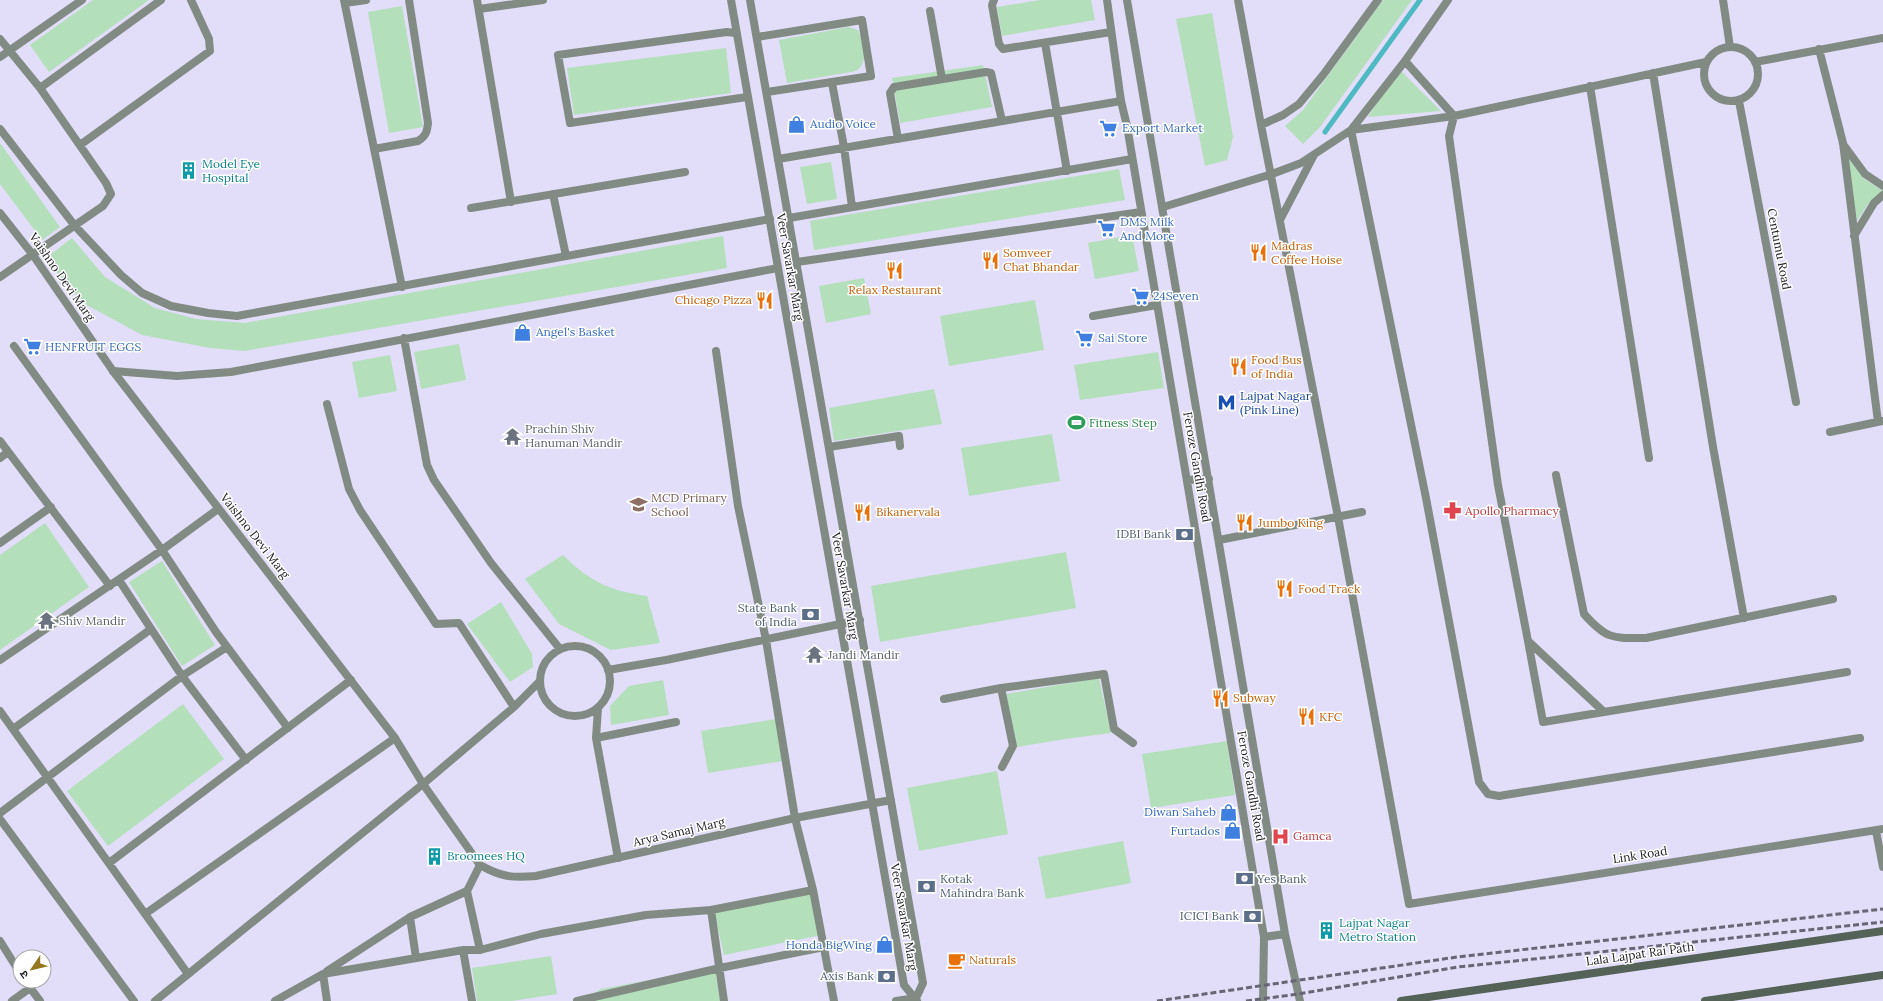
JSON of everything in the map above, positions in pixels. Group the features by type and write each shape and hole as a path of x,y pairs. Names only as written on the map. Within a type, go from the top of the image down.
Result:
{"main road":[{"name":"Lala Lajpat Rai Path","path":"1401,1001 1883,931"},
{"path":"1705,1001 1883,975"}],"street":[{"path":"0,57 82,0"},
{"path":"40,88 161,0"},
{"path":"80,145 210,51 209,39 191,0"},
{"path":"366,0 344,2 402,287"},
{"path":"374,149 418,141 425,137 427,132 428,123 409,0"},
{"path":"477,0 511,202"},
{"path":"479,9 543,0"},
{"name":"Veer Savarkar Marg","path":"731,0 904,985 917,1000 924,983 750,0"},
{"path":"994,0 992,5 999,44 1003,50 1111,32"},
{"name":"Feroze Gandhi Road","path":"1107,0 1121,101 1264,937 1263,1001"},
{"name":"Feroze Gandhi Road","path":"1127,0 1285,934 1300,1001"},
{"path":"1238,0 1338,517"},
{"path":"1261,125 1283,115 1299,104 1323,75 1378,0"},
{"path":"1163,207 1301,164 1351,130 1405,61 1448,0"},
{"path":"1722,0 1730,47"},
{"path":"930,11 942,80"},
{"path":"757,36 862,20 871,76 767,92"},
{"path":"736,33 728,32 558,55 570,123 747,97"},
{"path":"1755,62 1883,38"},
{"path":"0,39 40,88 106,183 111,194 103,206 0,277"},
{"path":"1045,43 1067,171"},
{"path":"1730,47 1745,51 1755,62 1758,72 1754,90 1747,97 1739,101 1730,102 1721,100 1710,92 1704,80 1703,71 1706,62 1716,51 1730,47"},
{"path":"1820,49 1843,143 1854,236 1880,421 1830,432"},
{"path":"1405,61 1454,116"},
{"path":"1351,130 1454,116 1706,62"},
{"path":"898,139 891,90 894,87 986,72 991,73 1002,121"},
{"path":"1653,73 1713,447 1744,618"},
{"path":"832,83 844,148 852,207"},
{"path":"1590,86 1649,458"},
{"path":"778,159 1121,101"},
{"name":"Centumu Road","path":"1739,101 1796,402"},
{"path":"1454,116 1449,136 1498,486 1543,722 1847,672"},
{"path":"0,129 75,226 121,275 142,293 171,306 208,313 237,316 770,219"},
{"path":"1351,130 1426,498 1479,782 1488,794 1499,796 1860,738"},
{"path":"1843,143 1865,174 1883,186"},
{"path":"1280,220 1314,156"},
{"path":"789,218 1132,159"},
{"path":"471,208 685,172"},
{"path":"554,194 566,256"},
{"path":"1854,236 1870,209 1883,195"},
{"path":"797,262 1141,212"},
{"name":"Vaishno Devi Marg","path":"0,213 33,255 113,371 395,738 423,784 480,865 492,872"},
{"path":"113,371 177,376 231,372 778,268"},
{"path":"1092,316 1156,305"},
{"path":"404,338 428,465 434,480 491,563 560,649"},
{"path":"14,346 162,550 227,647 288,728"},
{"path":"716,351 738,506 766,640 795,818 813,890 834,1001"},
{"path":"327,404 349,489 360,510 436,624 459,623 514,708"},
{"path":"829,447 899,436 900,446"},
{"path":"0,441 110,586"},
{"path":"0,458 8,452"},
{"path":"1556,475 1584,614 1596,628 1614,638 1646,638 1833,599"},
{"path":"1187,480 1209,479"},
{"path":"0,543 51,507"},
{"path":"0,660 119,580 218,509"},
{"path":"1219,540 1362,512"},
{"name":"Link Road","path":"1338,517 1409,904 1879,830"},
{"path":"119,580 182,676 246,760"},
{"path":"608,670 666,660 860,620"},
{"path":"13,730 151,629"},
{"path":"1528,641 1604,712"},
{"path":"580,646 592,650 601,658 608,670 610,690 598,708 584,715 572,716 560,713 548,704 542,694 540,681 541,671 545,662 551,655 560,649 580,646"},
{"path":"0,813 182,676 227,647"},
{"path":"944,698 1001,688 1104,674 1114,729 1133,743"},
{"path":"109,863 350,680"},
{"path":"155,1001 423,784 514,708 540,681"},
{"path":"1001,688 1013,746 1002,767"},
{"path":"598,708 596,738 618,858"},
{"path":"0,711 188,974"},
{"path":"596,738 676,722"},
{"path":"146,914 395,738"},
{"name":"Arya Samaj Marg","path":"492,872 512,878 536,876 795,818 891,800"},
{"path":"0,819 134,1001"},
{"path":"1879,830 1883,867"},
{"path":"275,1001 323,974 410,917 467,891 480,865"},
{"path":"323,974 463,950 480,950 541,934 639,917 711,910 813,890"},
{"path":"467,891 480,950"},
{"path":"711,910 724,1001"},
{"path":"410,917 416,958"},
{"path":"1264,937 1285,934"},
{"path":"0,941 12,960"},
{"path":"576,1001 720,968 824,947"},
{"path":"463,950 472,1001"},
{"path":"323,974 327,1001"},
{"path":"12,1001 23,989"},
{"path":"30,989 40,1001"},
{"path":"896,1001 917,1000"}],"green space":[{"path":"93,0 149,0 49,72 30,45"},
{"path":"1040,0 1091,0 1095,20 1002,36 997,7"},
{"path":"1383,0 1412,0 1320,127 1303,144 1285,126 1303,110"},
{"path":"402,6 423,127 389,133 368,12"},
{"path":"1212,13 1233,137 1227,160 1205,166 1176,19"},
{"path":"848,27 858,30 862,40 864,58 863,63 856,71 787,83 779,40"},
{"path":"726,48 731,93 574,115 567,68"},
{"path":"983,65 992,107 900,123 892,78"},
{"path":"1399,69 1441,111 1368,117"},
{"path":"0,143 60,227 42,240 0,184"},
{"path":"1847,156 1864,179 1883,191 1868,204 1857,221"},
{"path":"831,162 837,199 807,204 800,167"},
{"path":"1119,169 1125,200 814,250 810,221"},
{"path":"1132,235 1139,271 1095,279 1088,243"},
{"path":"723,236 727,268 244,351 210,348 142,335 85,304 66,284 46,258 72,238 105,277 155,308 196,319 245,323"},
{"path":"864,278 871,314 826,323 819,286"},
{"path":"1035,300 1044,350 949,366 940,316"},
{"path":"459,344 466,380 421,389 414,352"},
{"path":"1158,352 1164,388 1080,400 1074,365"},
{"path":"390,355 397,391 359,398 352,362"},
{"path":"934,389 942,424 834,441 829,408"},
{"path":"1052,434 1060,481 969,496 961,448"},
{"path":"45,523 89,587 0,650 0,555"},
{"path":"1066,552 1076,608 880,642 871,586"},
{"path":"563,555 582,572 611,588 647,596 660,643 611,650 559,624 525,579"},
{"path":"162,561 215,645 182,666 129,582"},
{"path":"501,602 532,654 533,667 510,682 467,624"},
{"path":"1099,678 1111,733 1017,747 1006,694"},
{"path":"663,680 669,715 611,725 610,706 629,686"},
{"path":"183,704 224,759 108,846 67,791"},
{"path":"776,719 783,761 708,773 701,731"},
{"path":"1227,741 1235,795 1151,808 1142,754"},
{"path":"997,771 1008,834 919,851 907,788"},
{"path":"1123,841 1131,883 1046,899 1038,857"},
{"path":"810,894 821,935 724,955 714,912"},
{"path":"551,956 557,994 512,1001 477,1001 472,968"},
{"path":"715,968 720,1001 581,1001 601,989"}],"waterway":[{"path":"1325,132 1420,0"}],"railway":[{"path":"1157,1001 1457,957 1883,909"},
{"path":"1246,1001 1298,994 1458,967 1883,922"}],"place":[{"name":"Audio Voice","path":"797,124"},
{"name":"Export Market","path":"1109,128"},
{"name":"Model Eye Hospital","path":"189,171"},
{"name":"DMS Milk And More","path":"1107,229"},
{"name":"Madras Coffee Hoise","path":"1258,253"},
{"name":"Somveer Chat Bhandar","path":"990,260"},
{"name":"Relax Restaurant","path":"895,271"},
{"name":"24Seven","path":"1140,296"},
{"name":"Chicago Pizza","path":"765,300"},
{"name":"Angel's Basket","path":"523,332"},
{"name":"Sai Store","path":"1085,338"},
{"name":"HENFRUIT EGGS","path":"32,347"},
{"name":"Food Bus of India","path":"1238,367"},
{"name":"Lajpat Nagar (Pink Line)","path":"1227,403"},
{"name":"Fitness Step","path":"1076,423"},
{"name":"Prachin Shiv Hanuman Mandir","path":"512,436"},
{"name":"MCD Primary School","path":"638,505"},
{"name":"Apollo Pharmacy","path":"1452,511"},
{"name":"Bikanervala","path":"863,512"},
{"name":"Jumbo King","path":"1245,523"},
{"name":"IDBI Bank","path":"1184,534"},
{"name":"Food Track","path":"1285,589"},
{"name":"State Bank of India","path":"810,615"},
{"name":"Shiv Mandir","path":"46,621"},
{"name":"Jandi Mandir","path":"815,655"},
{"name":"Subway","path":"1220,698"},
{"name":"KFC","path":"1306,717"},
{"name":"Diwan Saheb","path":"1229,812"},
{"name":"Furtados","path":"1233,831"},
{"name":"Gamca","path":"1280,836"},
{"name":"Broomees HQ","path":"434,856"},
{"name":"Yes Bank","path":"1244,879"},
{"name":"Kotak Mahindra Bank","path":"927,886"},
{"name":"ICICI Bank","path":"1252,916"},
{"name":"Lajpat Nagar Metro Station","path":"1326,930"},
{"name":"Honda BigWing","path":"885,945"},
{"name":"Naturals","path":"956,960"},
{"name":"Axis Bank","path":"887,976"}]}
